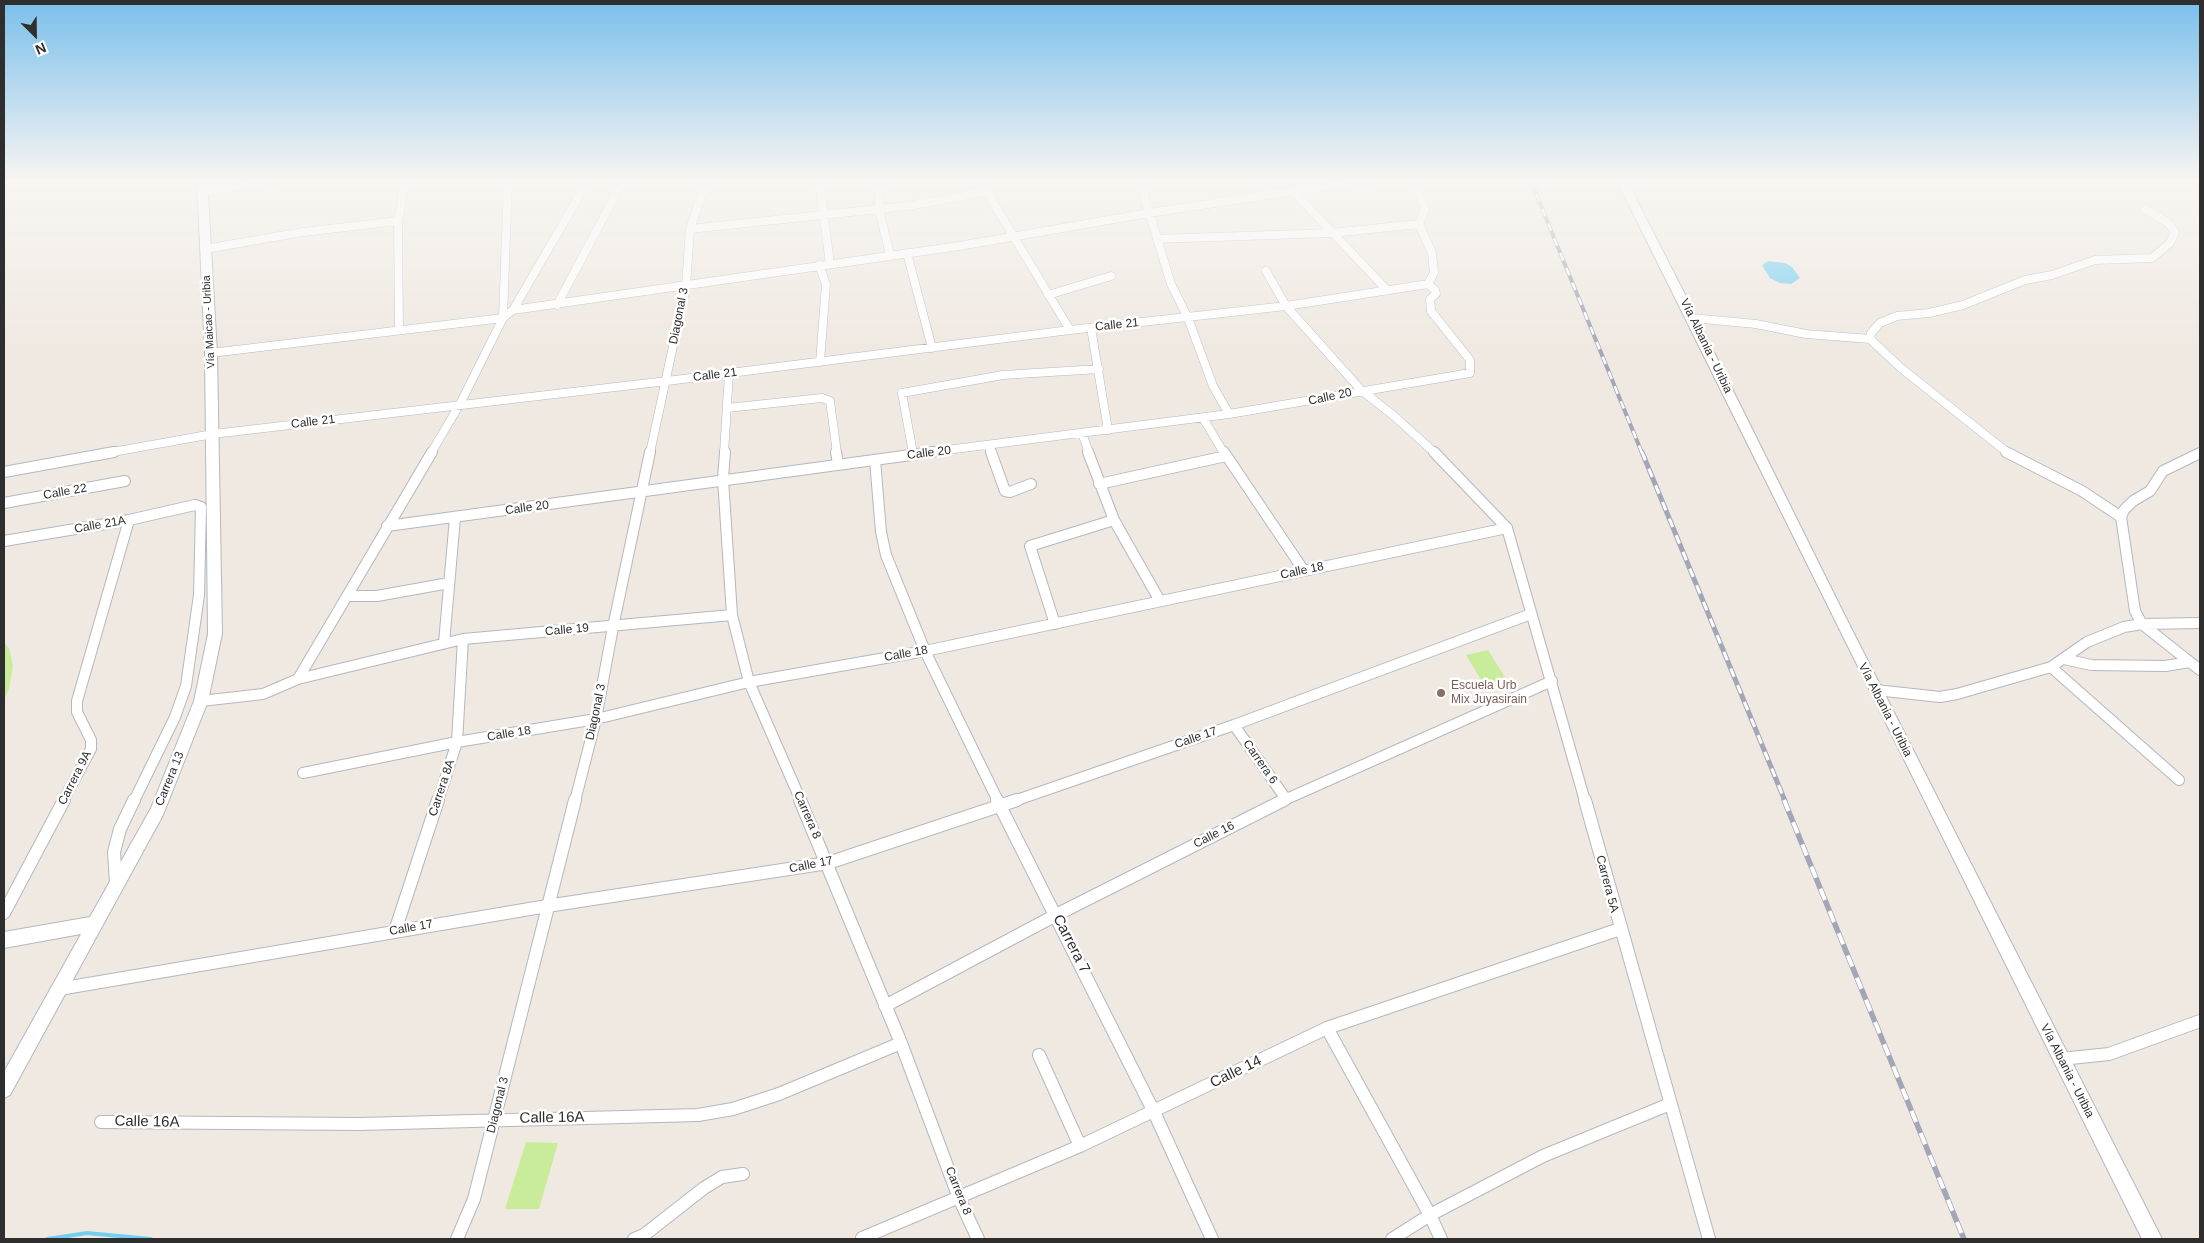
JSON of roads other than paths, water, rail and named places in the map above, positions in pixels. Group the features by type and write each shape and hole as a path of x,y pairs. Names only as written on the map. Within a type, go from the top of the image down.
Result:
{"street":[{"name":"Vía Maicao - Uribia","path":"204,237 211,353 213,434"},
{"path":"205,249 274,237"},
{"path":"398,237 399,330"},
{"path":"298,679 386,526 460,404 503,318 506,237"},
{"path":"211,353 503,318 513,310 555,237"},
{"path":"557,305 593,237"},
{"name":"Diagonal 3","path":"457,1239 474,1200 547,906 596,719 613,626 686,286 689,237"},
{"path":"826,237 830,264"},
{"path":"886,237 890,255"},
{"path":"513,310 1013,237 1070,330"},
{"path":"1215,237 1157,239 1171,284 1188,318 1213,386 1229,414"},
{"path":"1335,237 1386,289"},
{"path":"1425,237 1432,253 1434,273 1428,284"},
{"name":"Vía Albania - Uribia","path":"1651,237 2152,1239"},
{"path":"1870,339 1871,333 1880,323 1897,316 1929,313 1963,305 2025,280 2052,276 2095,260 2152,258 2170,243 2173,237"},
{"path":"907,253 932,348"},
{"path":"819,265 826,284 820,362"},
{"path":"1266,271 1286,306 1361,390 1432,449 1507,528"},
{"path":"1048,295 1111,276"},
{"name":"Calle 21","path":"4,472 213,434 667,381 1070,330 1286,306 1428,284"},
{"name":"Calle 20","path":"386,526 838,464 1202,418 1291,405 1361,390 1470,373 1470,360 1431,311 1430,300 1436,294 1435,290 1428,284"},
{"path":"1692,318 1756,324 1806,334 1870,339 1934,397 1985,434 2010,455 2082,491 2121,518"},
{"path":"1092,328 1108,430"},
{"path":"913,455 902,393 1003,375 1098,369"},
{"name":"Carrera 8","path":"729,373 723,480 732,615 749,682 828,863 884,1006 901,1043 959,1198 978,1239"},
{"path":"727,408 822,398 830,401 838,464"},
{"path":"1202,418 1304,571"},
{"path":"1082,433 1099,484 1114,520 1160,601"},
{"name":"Carrera 13","path":"4,1089 93,924 158,810 201,702 215,634 213,434"},
{"path":"989,446 1005,491 1010,492 1031,484"},
{"path":"2200,452 2163,471 2150,491 2133,501 2124,510 2121,518 2127,547 2135,611 2142,624 2200,670"},
{"path":"1099,484 1226,456"},
{"name":"Carrera 7","path":"875,460 880,532 886,555 925,651 1000,806 1154,1112 1212,1239"},
{"name":"Calle 22","path":"4,503 125,481"},
{"name":"Calle 21A","path":"4,541 129,520 195,505 201,507 199,594 186,686 175,717 120,829 114,852 116,883"},
{"path":"444,643 455,518"},
{"name":"Carrera 9A","path":"4,913 91,749 91,740 77,712 77,701 129,520"},
{"path":"1055,624 1030,546 1114,520"},
{"name":"Calle 18","path":"303,773 457,742 596,719 749,682 925,651 1507,528"},
{"name":"Carrera 5A","path":"1507,528 1709,1239"},
{"path":"347,596 377,596 449,583"},
{"name":"Calle 17","path":"59,989 547,906 828,863 1234,725 1531,614"},
{"name":"Calle 19","path":"201,702 263,694 298,679 463,639 732,615"},
{"path":"1876,690 1940,697 2051,667 2087,642 2124,627 2142,624 2200,623"},
{"name":"Carrera 8A","path":"395,931 457,742 463,639"},
{"path":"2064,659 2091,665 2165,666 2190,662"},
{"path":"2051,667 2179,780"},
{"name":"Calle 16","path":"884,1006 1056,915 1286,799 1552,681"},
{"name":"Carrera 6","path":"1234,725 1286,799"},
{"path":"4,940 93,924"},
{"name":"Calle 14","path":"862,1238 1080,1146 1327,1028 1620,929"},
{"path":"2061,1059 2109,1054 2200,1021"},
{"path":"1327,1028 1441,1239"},
{"name":"Calle 16A","path":"100,1122 360,1124 698,1115 733,1109 779,1094 901,1043"},
{"path":"1039,1055 1080,1146"},
{"path":"1392,1239 1430,1216 1543,1156 1670,1104"},
{"path":"634,1239 644,1235 660,1224 722,1177 743,1174"}],"water":[{"path":"1768,261 1785,263 1792,267 1800,278 1791,284 1780,283 1770,278 1762,265"}],"waterway":[{"path":"47,1239 87,1233 151,1239"}],"railway":[{"path":"1554,237 1642,453"},
{"path":"1642,452 1785,801"},
{"path":"1784,800 1964,1239"}],"place":[{"name":"Escuela Urb Mix Juyasirain","path":"1441,693"}]}
